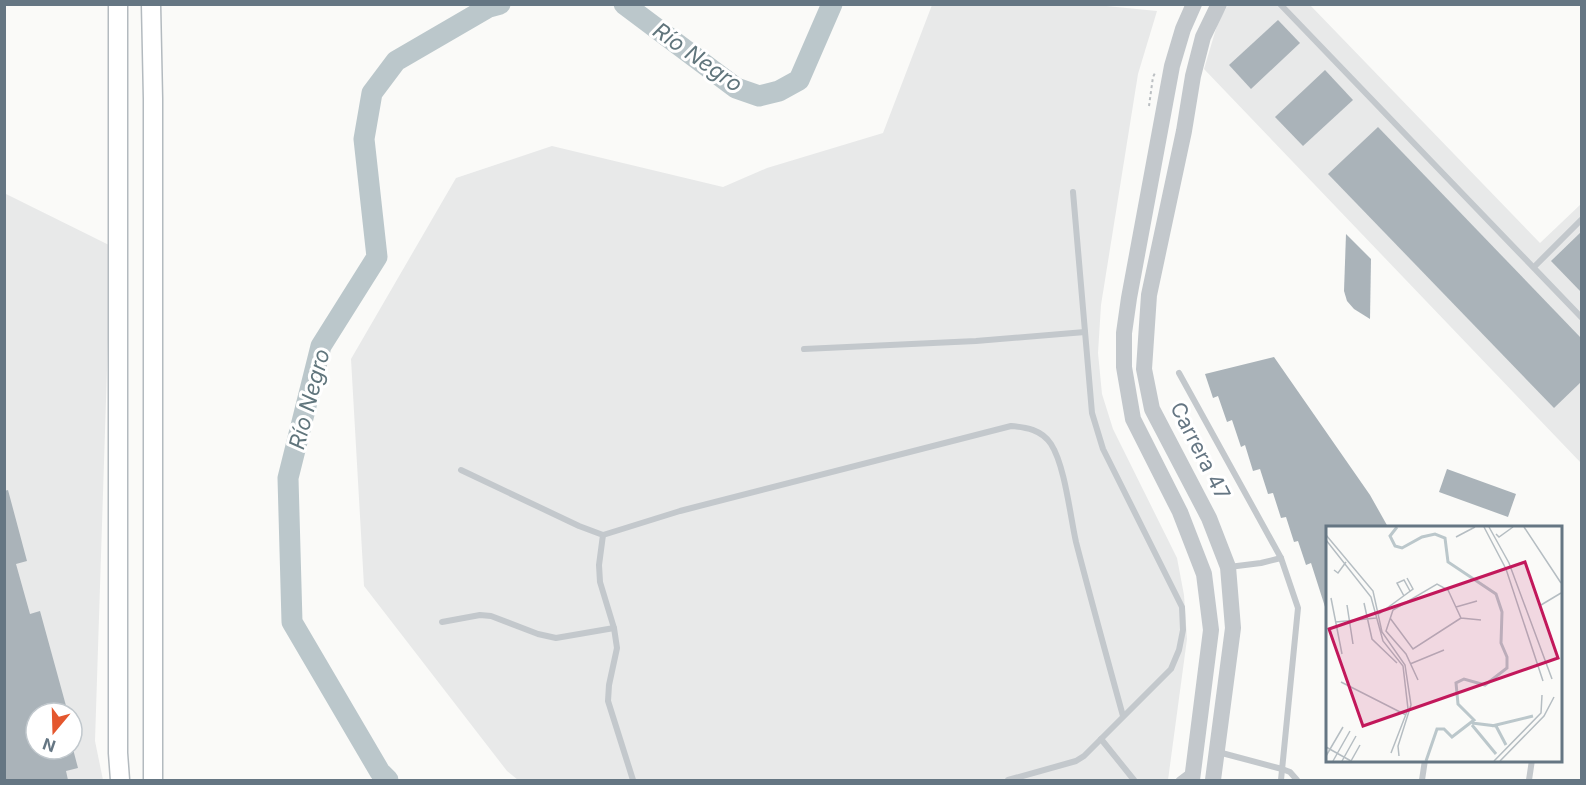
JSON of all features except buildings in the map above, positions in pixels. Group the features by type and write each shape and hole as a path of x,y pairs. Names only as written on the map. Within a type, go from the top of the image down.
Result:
{"main road":[{"path":"118,4 118,753 120,780"},
{"path":"151,4 153,780"}],"street":[{"path":"1193,775 1210,630 1204,574 1180,512 1133,419 1124,367 1124,333 1172,66 1183,29 1194,4"},
{"name":"Carrera 47","path":"1214,780 1233,628 1228,567 1209,518 1152,409 1144,369 1149,296 1184,131 1192,75 1203,37 1219,4"}],"lane":[{"path":"1280,4 1581,318"},
{"path":"1008,780 1076,761 1084,756 1171,669 1184,630 1182,607 1103,449 1092,413 1073,192"},
{"path":"1534,267 1581,219"},
{"path":"804,349 976,341 1085,332"},
{"path":"1179,373 1281,558 1298,608 1281,780"},
{"path":"460,470 603,535 680,511 1011,426 1027,427 1043,434 1051,444 1056,458 1123,716"},
{"path":"603,535 598,565 600,582 614,628 617,648 609,685 609,701 633,780"},
{"path":"1228,567 1281,558"},
{"path":"442,622 480,615 491,616 538,634 556,638 614,628"},
{"path":"1101,739 1134,780"},
{"path":"1218,752 1282,769 1290,772 1297,780"},
{"path":"1422,780 1425,761"},
{"path":"1529,780 1532,761"},
{"path":"1179,780 1193,775"}],"shaded area":[{"path":"1086,4 1157,11 1138,74 1101,305 1098,353 1102,394 1113,429 1177,558 1184,595 1187,639 1168,780 518,780 507,771 364,586 351,359 456,178 552,146 723,187 767,168 883,133 932,5"},
{"path":"1228,5 1310,5 1540,243 1581,204 1581,463 1204,69 1218,22"},
{"path":"4,193 111,246 95,741 103,780 5,780"}],"waterway":[{"name":"Río Negro","path":"388,780 380,772 292,622 288,478 321,346 377,257 364,139 372,93 396,61 489,7 500,4"},
{"name":"Río Negro","path":"624,4 736,88 759,96 779,91 799,80 832,4"}]}
